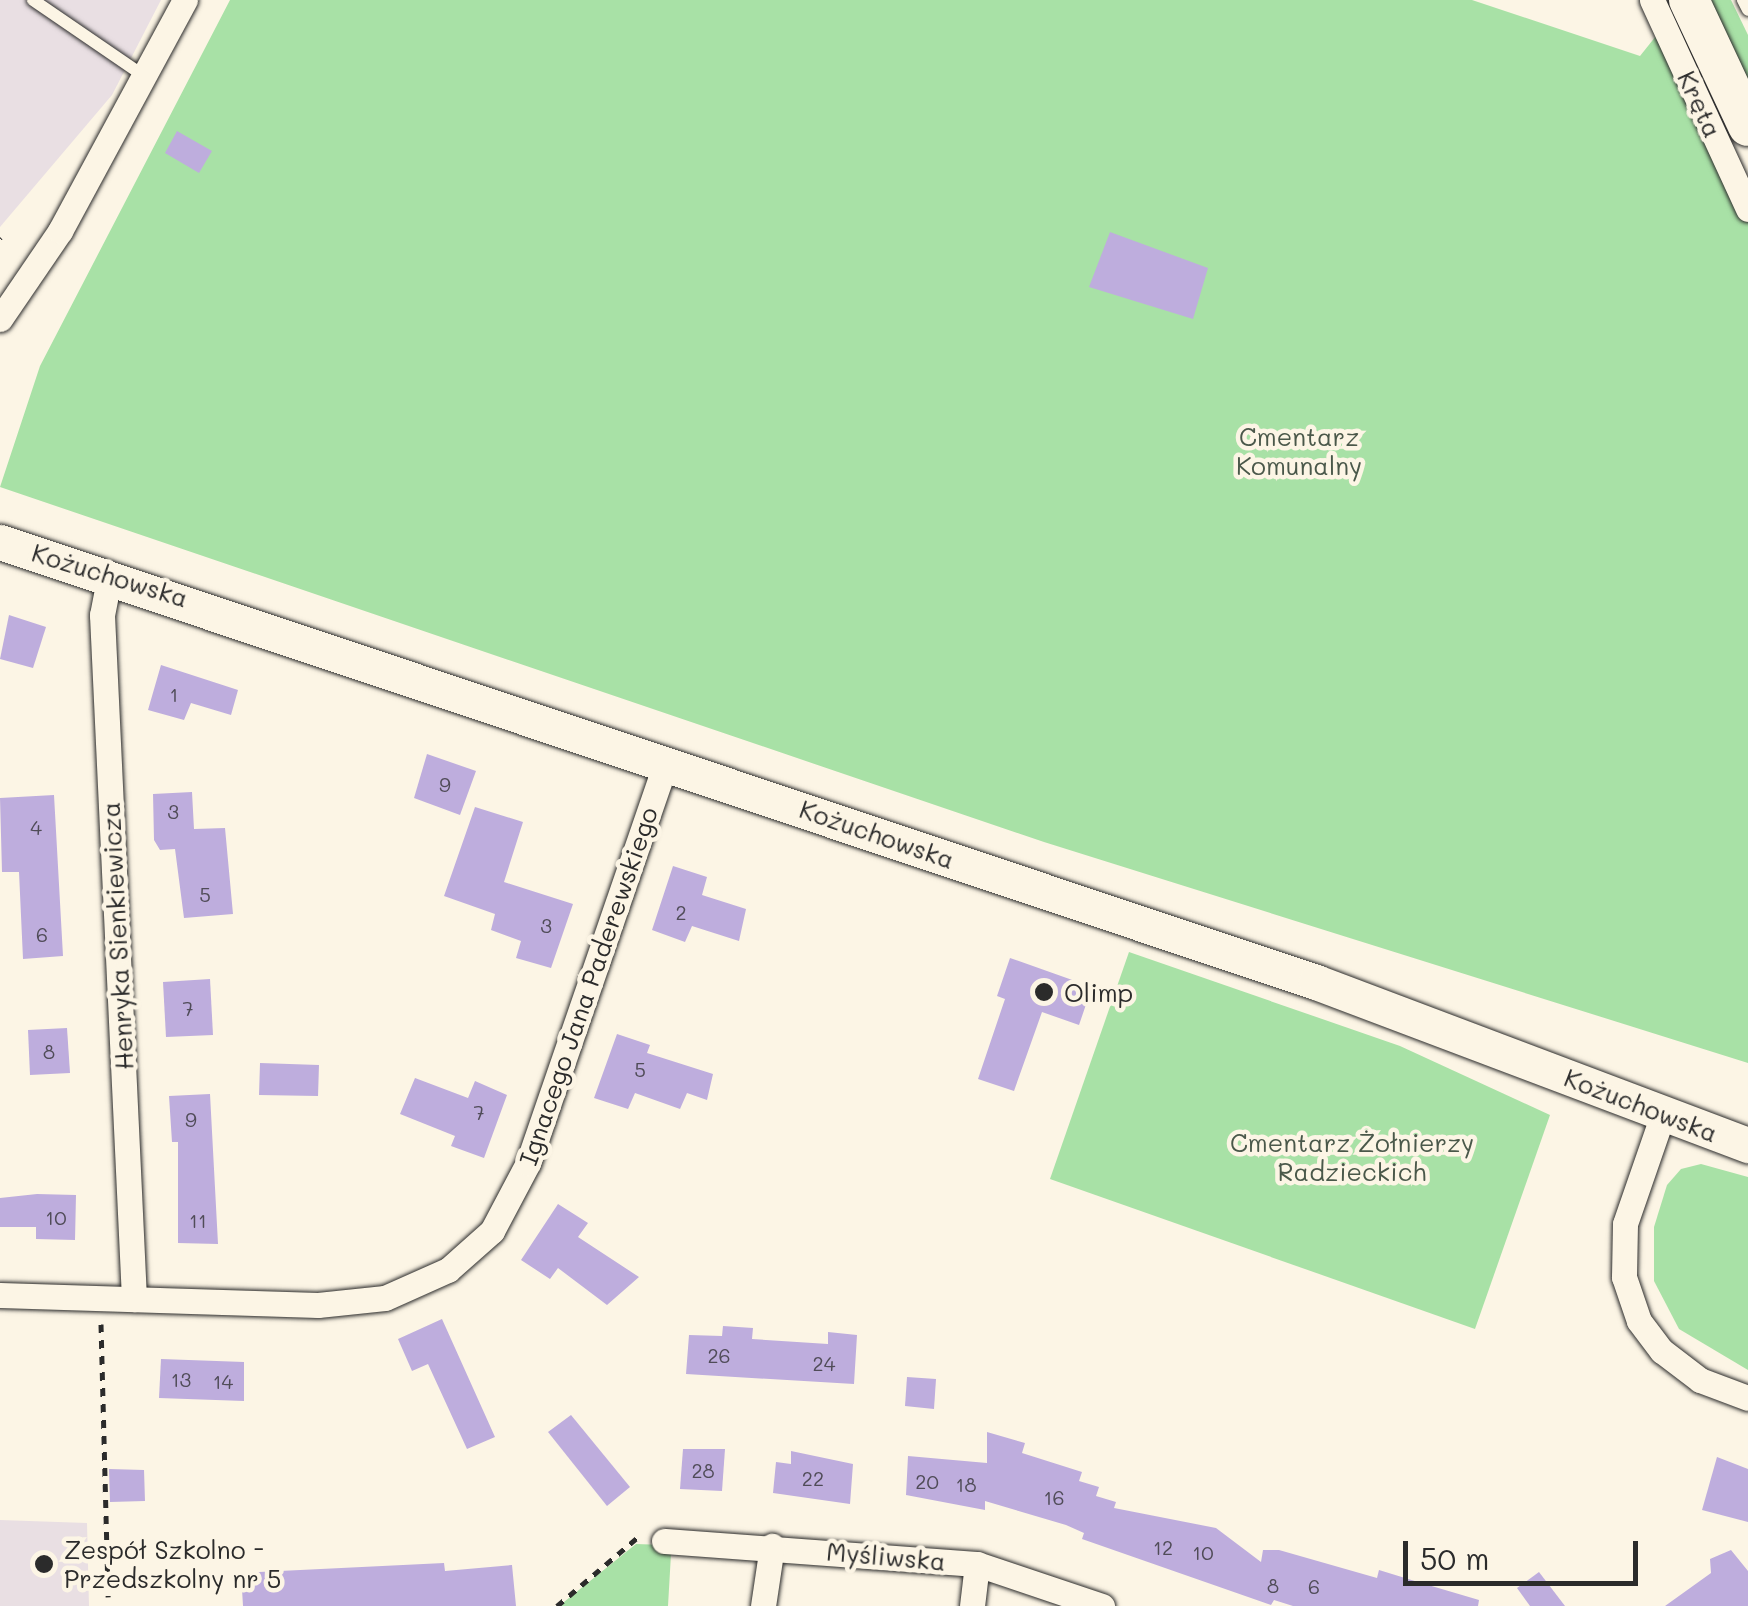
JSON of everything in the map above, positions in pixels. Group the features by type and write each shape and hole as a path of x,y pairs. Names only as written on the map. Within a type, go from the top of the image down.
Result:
{"main road":[{"path":"1689,0 1748,126"},
{"name":"Kożuchowska","path":"0,542 110,574 1316,982 1748,1145"}],"street":[{"path":"0,319 60,231 185,0"},
{"name":"Kręta","path":"1652,0 1748,209"},
{"name":"Henryka Sienkiewicza","path":"110,574 102,615 134,1299"},
{"name":"Ignacego Jana Paderewskiego","path":"0,1295 318,1305 385,1298 448,1270 492,1231 528,1163 666,762"},
{"path":"1663,1114 1625,1224 1624,1276 1639,1321 1662,1351 1700,1380 1748,1398"},
{"name":"Myśliwska","path":"664,1541 977,1564 1102,1606"},
{"path":"763,1606 772,1546"},
{"path":"972,1606 977,1564"}],"lane":[{"path":"32,0 144,76"},
{"path":"1743,0 1748,10"}],"path":[{"path":"101,1316 108,1597"},
{"path":"556,1606 637,1538 664,1541"}],"shaded area":[{"path":"0,0 161,0 112,95 0,227"},
{"name":"Zespół Szkolno - Przedszkolny nr 5","path":"0,1520 87,1523 89,1606 0,1606"}],"green space":[{"name":"Cmentarz Komunalny","path":"230,0 1472,0 1640,56 1656,36 1748,202 1748,1063 1044,842 0,487 40,366"},
{"path":"1710,0 1731,0 1748,35 1748,82"},
{"name":"Cmentarz Żołnierzy Radzieckich","path":"1129,952 1400,1046 1550,1115 1475,1329 1050,1179"},
{"path":"1701,1164 1748,1177 1748,1370 1679,1329 1654,1281 1654,1227 1667,1185 1681,1169"},
{"path":"636,1544 664,1545 663,1554 671,1554 668,1606 559,1606"}],"building":[{"path":"177,131 212,151 199,173 165,153"},
{"path":"1110,232 1208,268 1193,319 1089,287"},
{"path":"9,615 46,627 33,668 0,659"},
{"path":"161,665 238,690 231,715 191,703 184,720 148,710"},
{"path":"427,754 476,771 460,815 414,798"},
{"path":"192,792 194,829 225,828 233,914 184,918 175,849 160,850 154,840 153,794"},
{"path":"54,795 63,956 23,959 19,872 2,872 0,798"},
{"path":"475,807 523,822 504,882 573,904 551,968 516,958 521,941 491,930 495,914 444,896"},
{"path":"673,866 707,877 702,895 746,909 739,941 692,926 685,942 652,930"},
{"path":"1010,958 1092,987 1079,1025 1042,1012 1014,1091 978,1079 1005,999 997,996"},
{"path":"210,979 213,1035 166,1037 163,982"},
{"path":"67,1028 70,1073 30,1075 28,1030"},
{"path":"617,1034 650,1045 647,1053 713,1074 707,1100 687,1093 680,1109 635,1093 628,1109 594,1098"},
{"path":"260,1063 319,1065 318,1096 259,1095"},
{"path":"415,1078 468,1098 475,1081 507,1095 484,1158 451,1146 455,1136 400,1114"},
{"path":"210,1094 218,1244 178,1243 178,1142 172,1142 169,1096"},
{"path":"76,1195 75,1240 36,1239 36,1227 0,1227 0,1198"},
{"path":"558,1204 588,1223 578,1237 639,1277 607,1305 558,1268 550,1279 521,1260"},
{"path":"442,1319 495,1437 467,1449 428,1364 412,1371 398,1339"},
{"path":"723,1326 753,1328 752,1339 828,1344 828,1332 857,1335 854,1384 686,1374 689,1335 722,1336"},
{"path":"161,1359 244,1362 244,1401 159,1398"},
{"path":"907,1377 936,1379 934,1409 905,1406"},
{"path":"571,1415 630,1487 607,1506 548,1432"},
{"path":"987,1432 1025,1443 1022,1453 1082,1472 1079,1481 1099,1487 1096,1496 1116,1502 1114,1508 1216,1528 1261,1562 1263,1550 1279,1550 1377,1578 1379,1570 1479,1600 1478,1606 1293,1606 1274,1600 1271,1605 1082,1539 1084,1533 1066,1525 985,1501 985,1510 906,1495 908,1456 987,1463"},
{"path":"683,1449 725,1449 722,1491 680,1489"},
{"path":"791,1451 853,1464 850,1504 773,1493 776,1462 791,1464"},
{"path":"1717,1457 1748,1469 1748,1522 1702,1510"},
{"path":"109,1469 144,1470 145,1501 110,1502"},
{"path":"1731,1550 1748,1571 1748,1606 1665,1606 1711,1573 1710,1559"},
{"path":"444,1563 445,1571 512,1565 516,1606 243,1606 241,1573"},
{"path":"1539,1572 1565,1606 1530,1606 1517,1588"}],"place":[{"name":"Olimp","path":"1044,992"},
{"name":"Zespół Szkolno - Przedszkolny nr 5","path":"44,1564"}]}
